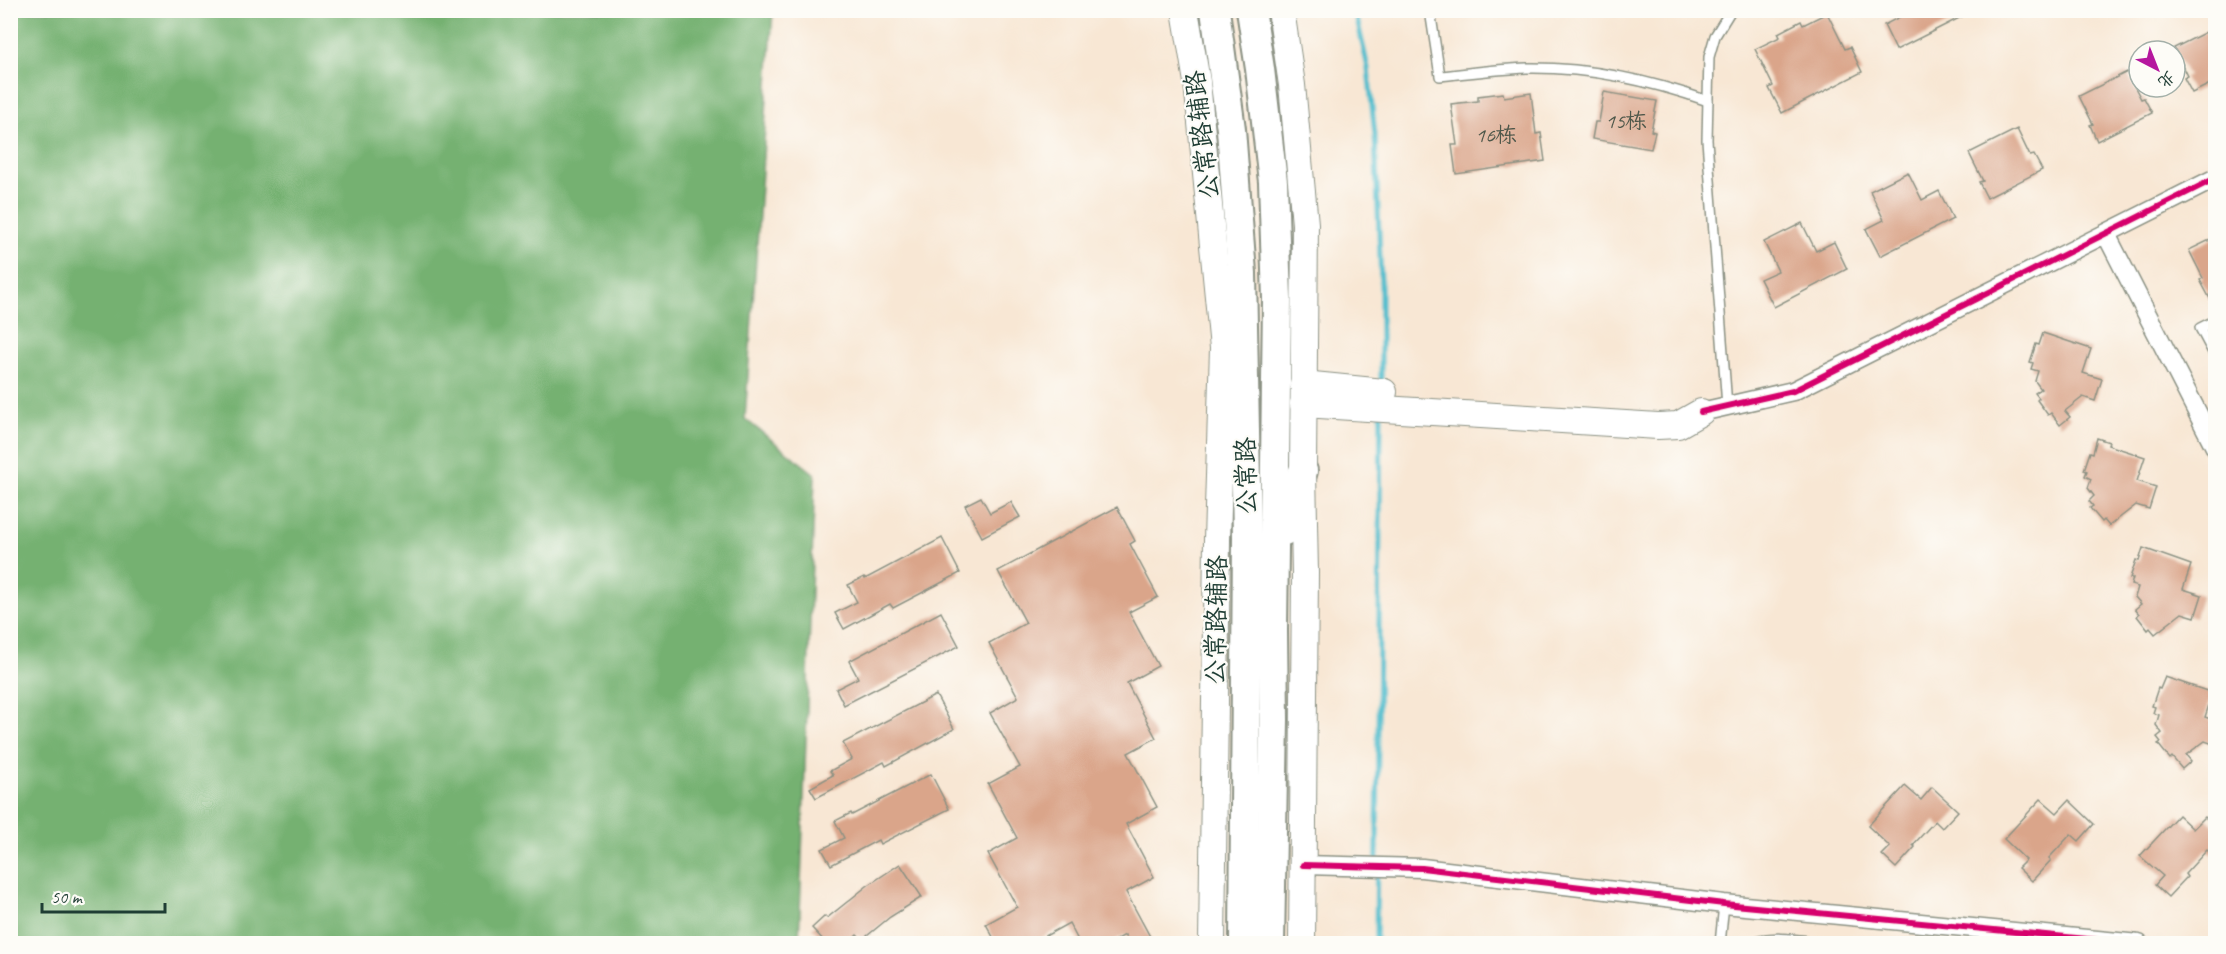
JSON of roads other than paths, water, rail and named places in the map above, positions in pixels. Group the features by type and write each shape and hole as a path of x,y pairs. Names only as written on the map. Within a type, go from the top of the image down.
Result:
{"main road":[{"name":"公常路辅路","path":"1185,10 1197,82 1223,348 1217,540 1212,944"},
{"name":"公常路","path":"1215,10 1231,129 1242,273 1247,549 1244,944"},
{"name":"公常路","path":"1251,10 1273,182 1277,299 1270,944"},
{"path":"1281,10 1292,85 1305,224 1302,944"},
{"path":"1223,348 1245,421"},
{"path":"1303,394 1658,426 1678,425 1701,411"},
{"path":"1274,561 1303,471"}],"street":[{"path":"1701,411 1793,391 2216,178"},
{"path":"2106,234 2216,449"},
{"path":"1303,865 1409,867 1724,904 2139,944"}],"lane":[{"path":"1430,10 1440,76 1527,68 1589,71 1649,82 1708,101"},
{"path":"1725,12 1709,57 1707,140 1727,406"},
{"path":"2216,320 2200,328 2216,358"},
{"path":"1720,944 1724,904"},
{"path":"1747,944 1765,938 1776,938 1831,944"}],"waterway":[{"path":"1355,10 1368,68 1375,135 1381,282 1381,385"},
{"path":"1376,944 1381,415"}]}
